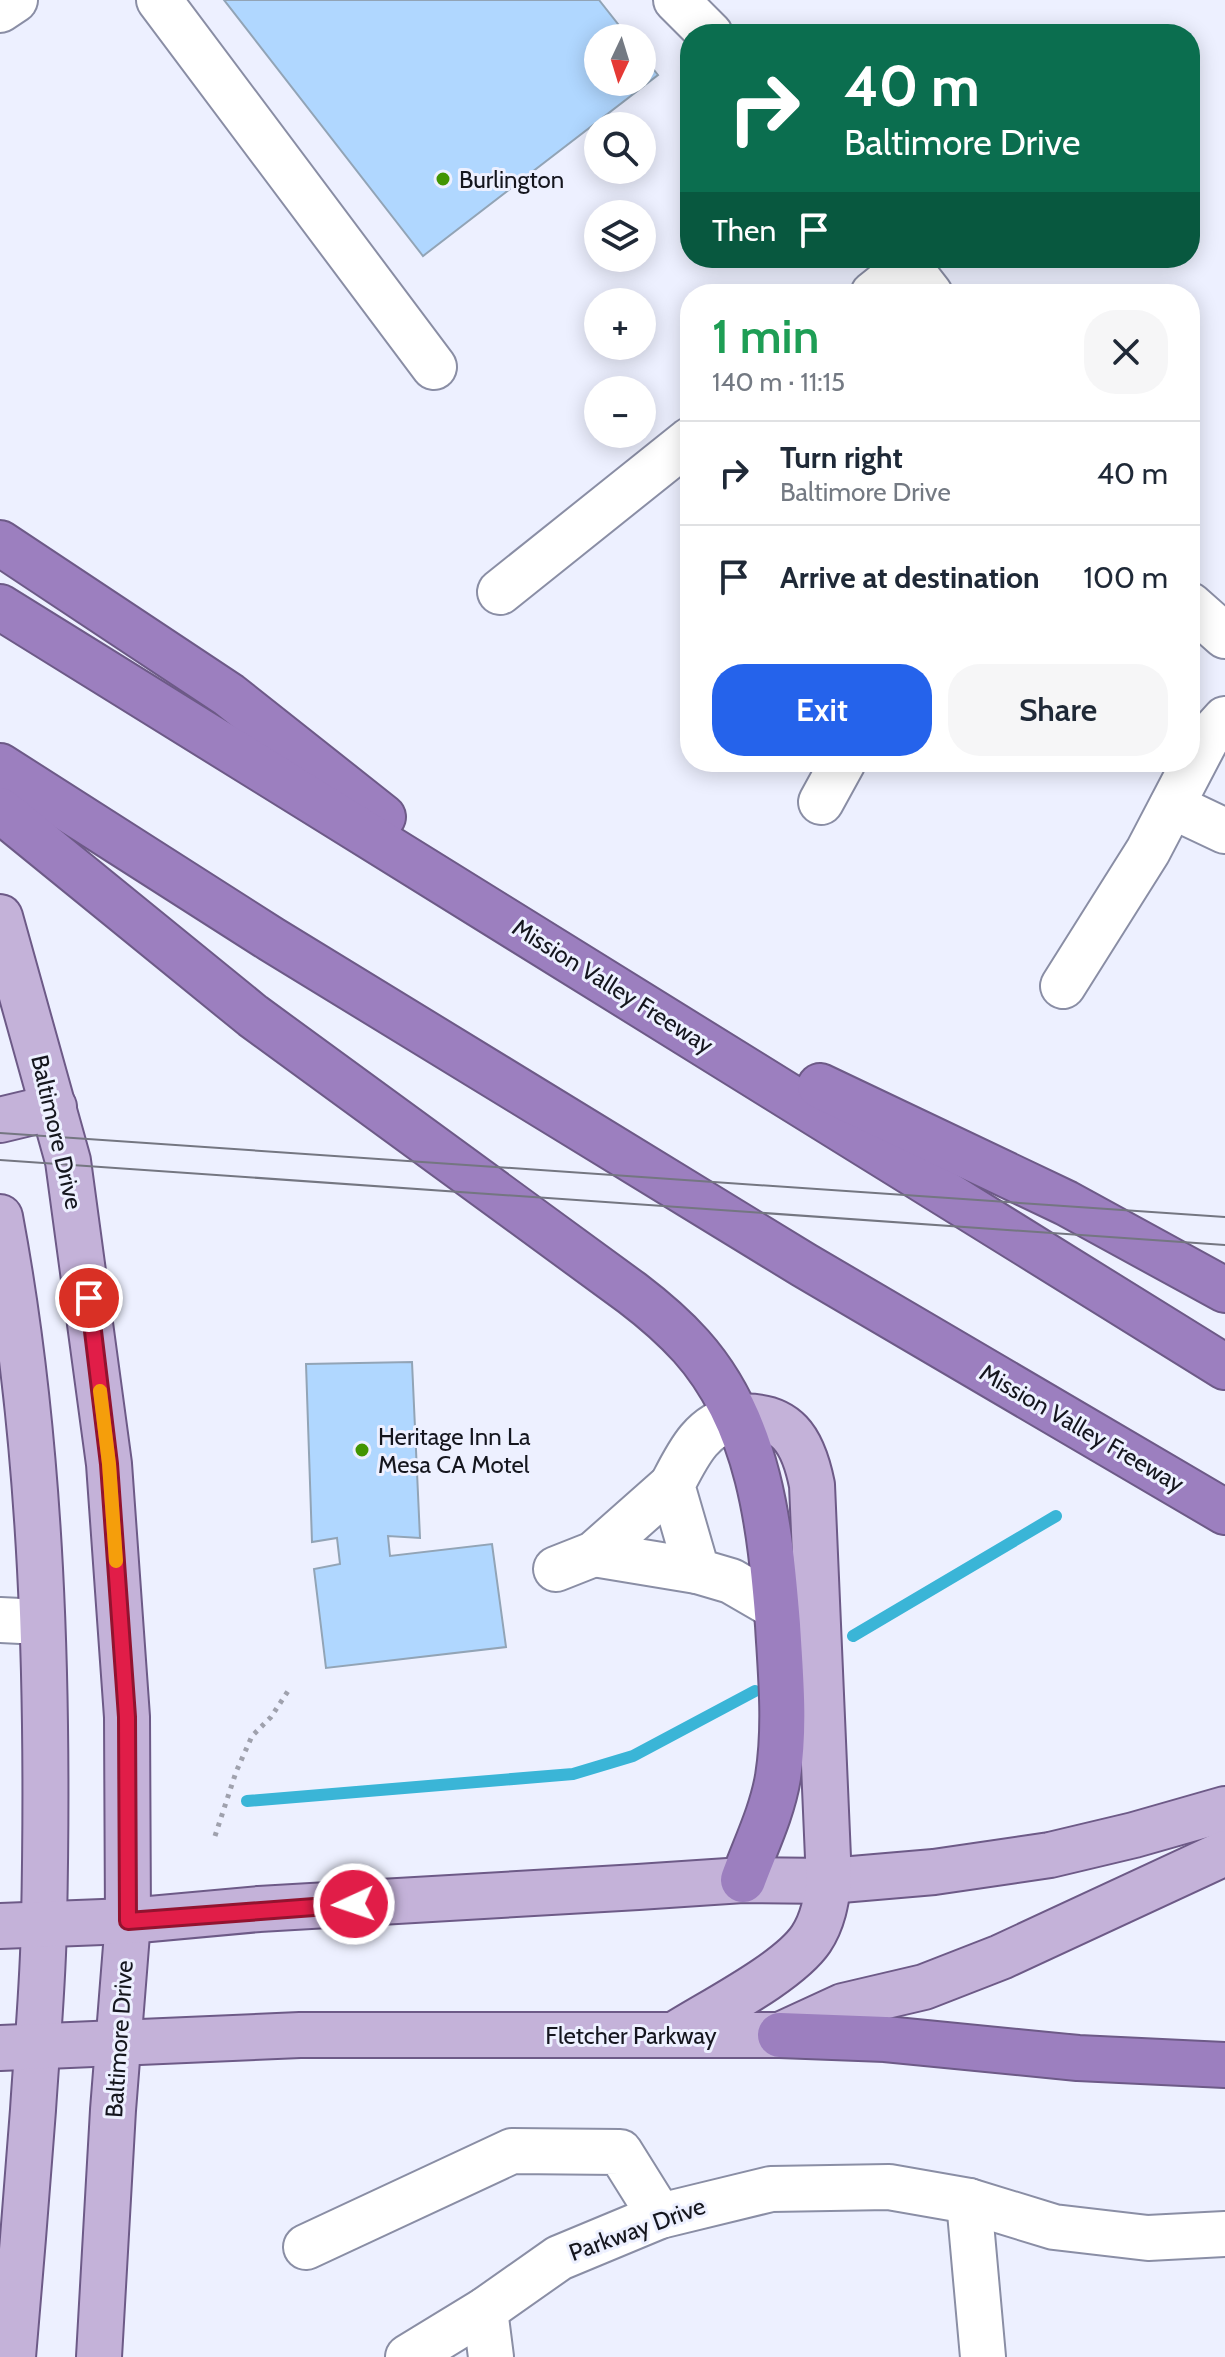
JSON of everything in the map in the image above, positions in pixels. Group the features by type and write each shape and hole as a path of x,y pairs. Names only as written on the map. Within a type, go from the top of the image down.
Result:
{"highway":[{"path":"0,543 229,695 359,797 505,919"},
{"name":"Mission Valley Freeway","path":"0,607 1225,1367"},
{"name":"Mission Valley Freeway","path":"0,766 271,939 790,1257 1225,1512"},
{"path":"0,810 253,1016 662,1317 692,1347 712,1374 737,1417 755,1463 764,1504 784,1709 778,1777 743,1880"},
{"path":"629,996 1066,1203 1225,1290"},
{"path":"780,2035 885,2039 1078,2058 1225,2065"}],"main road":[{"name":"Baltimore Drive","path":"1,922 68,1161 109,1464 127,1717 128,1921 99,2357"},
{"path":"0,1120 54,1107"},
{"path":"0,1217 17,1306 38,1546 20,1621 44,1725 44,1924 19,2048 13,2357"},
{"path":"674,2035 796,1958 811,1939 823,1915 829,1881 813,1500 807,1462 785,1426 760,1415 737,1417"},
{"path":"0,1926 128,1921 259,1909 743,1880 829,1881 934,1872 1050,1855 1225,1809"},
{"name":"Fletcher Parkway","path":"19,2048 300,2035 780,2035 843,2006 924,1987 1001,1957 1225,1853"}],"street":[{"path":"0,10 15,0"},
{"path":"159,0 434,367"},
{"path":"676,0 700,24"},
{"path":"893,284 914,273"},
{"path":"500,592 680,448"},
{"path":"1200,614 1225,636"},
{"path":"1200,752 1225,719"},
{"path":"821,802 838,772"},
{"path":"1063,986 1148,851 1190,772"},
{"path":"1172,806 1225,831"},
{"path":"737,1417 719,1421 702,1434 672,1485 575,1561 697,1571 731,1581 776,1607"},
{"path":"672,1485 697,1571"},
{"path":"306,2247 512,2151 620,2152 660,2216"},
{"name":"Parkway Drive","path":"408,2357 485,2310 559,2258 660,2216 771,2189 889,2187 969,2201 1054,2227 1148,2238 1225,2234"},
{"path":"969,2201 983,2357"},
{"path":"485,2310 491,2357"}],"path":[{"path":"215,1836 236,1772 252,1736 271,1717 290,1688"}],"building":[{"name":"Burlington","path":"224,0 599,0 618,24 584,24 584,96 631,96 610,112 584,112 584,132 423,256"},
{"name":"Heritage Inn La Mesa CA Motel","path":"412,1362 420,1538 388,1536 390,1556 492,1544 506,1647 326,1668 314,1569 340,1564 337,1538 312,1542 306,1364"}],"waterway":[{"path":"853,1636 1056,1516"},
{"path":"247,1801 573,1774 633,1756 755,1691"}],"tram line":[{"path":"0,1133 1225,1217"},
{"path":"0,1160 1225,1245"}],"slow traffic":[{"path":"100,1391 116,1561"}],"place":[{"name":"Burlington","path":"443,179"},
{"name":"Heritage Inn La Mesa CA Motel","path":"362,1450"}],"route":[{"path":"89,1298 109,1464 127,1717 128,1921 354,1904"}]}
